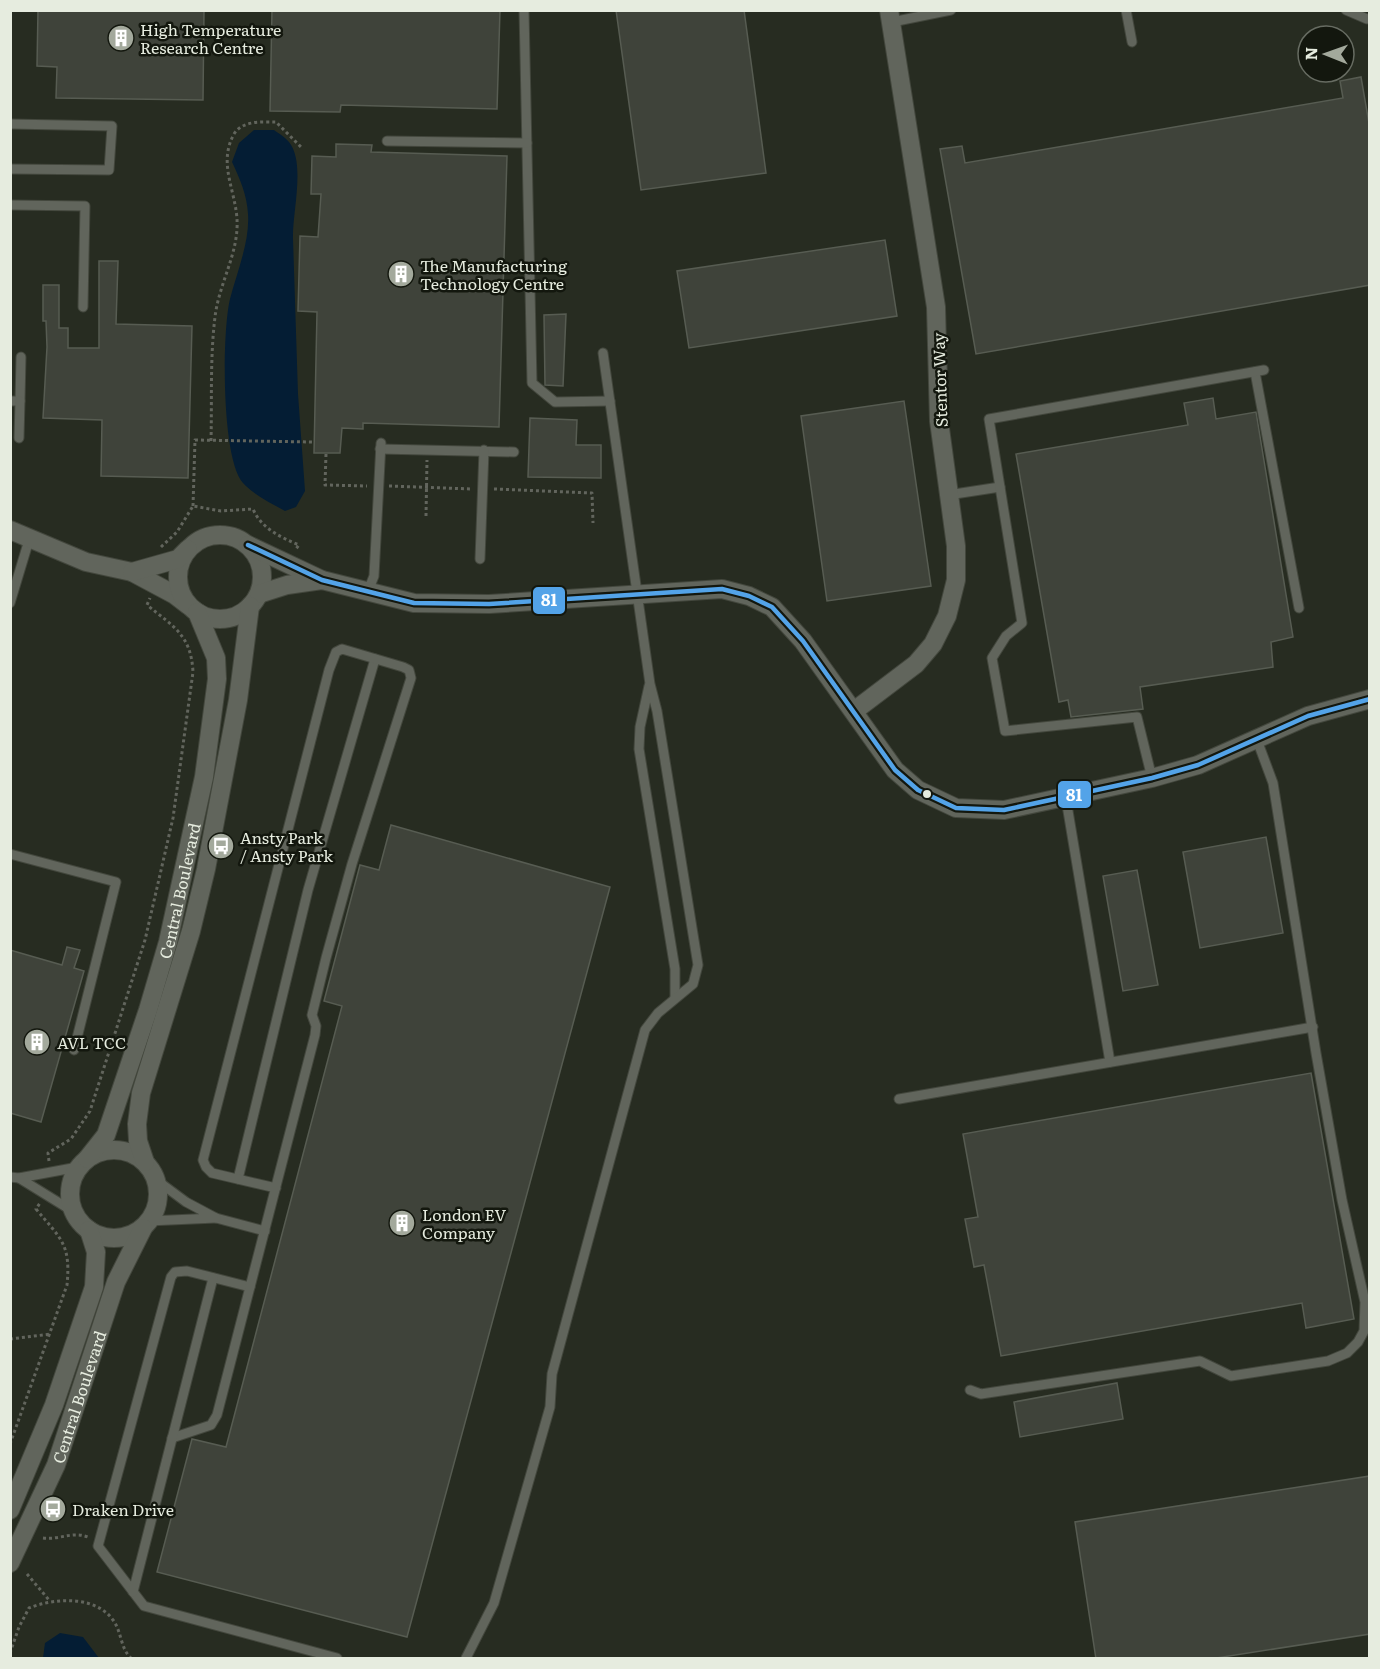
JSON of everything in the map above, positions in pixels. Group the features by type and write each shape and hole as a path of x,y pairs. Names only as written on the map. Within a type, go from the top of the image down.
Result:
{"street":[{"name":"Stentor Way","path":"854,711 916,664 933,644 947,616 956,580 956,546 939,421 936,307 890,16"},
{"path":"10,530 29,540 86,562 132,572 175,595 194,610 216,619 229,618 255,600 287,585 322,580"},
{"path":"132,572 178,559 202,539 220,535 238,538 322,580 414,603 489,604 722,589 749,596 772,607 803,641 895,770 918,790 936,801 956,808 978,811 1004,810 1066,799 1198,765 1308,716 1339,705 1370,699"},
{"path":"248,545 261,567 262,580 255,600"},
{"path":"192,546 179,568 179,582 183,596 194,610"},
{"name":"Central Boulevard","path":"145,1162 138,1142 137,1124 141,1093 184,953 206,869 255,600"},
{"name":"Central Boulevard","path":"83,1163 105,1134 148,1010 168,942 204,777 217,679 216,658 194,610"},
{"path":"1339,705 1370,710"},
{"path":"117,1149 128,1151 145,1162 155,1179 157,1200 145,1225 120,1238 99,1235 88,1230 74,1212 70,1187 83,1163 97,1153 117,1149"},
{"name":"Central Boulevard","path":"10,1563 56,1465 116,1282 145,1225"},
{"name":"Central Boulevard","path":"10,1510 54,1405 94,1287 96,1252 88,1230"}],"lane":[{"path":"524,10 532,383 555,402 610,401"},
{"path":"890,16 951,10"},
{"path":"1126,10 1132,42"},
{"path":"1346,10 1367,19"},
{"path":"10,124 112,126 109,170 10,170"},
{"path":"387,141 526,143"},
{"path":"10,205 85,206 83,307"},
{"path":"466,1659 494,1603 550,1407 552,1374 645,1030 675,998 693,984 698,965 657,711 650,684 603,353"},
{"path":"19,438 15,401 21,357"},
{"path":"1152,778 1137,717 1005,731 992,658 1006,636 1022,623 988,419 1260,371 1299,608"},
{"path":"368,591 374,576 380,446 514,452"},
{"path":"480,559 484,450"},
{"path":"948,495 1000,487"},
{"path":"10,603 29,540"},
{"path":"172,1438 211,1425 214,1421 265,1231 276,1188 315,1035 316,1026 312,1016 326,958 352,864 411,678 410,670 403,667 342,649 336,652 329,670 203,1160 212,1173 276,1188"},
{"path":"238,1179 308,890 375,659"},
{"path":"650,684 640,727 639,749 675,969 675,998"},
{"path":"970,1390 981,1394 1200,1361 1231,1376 1328,1361 1347,1353 1358,1342 1364,1331 1365,1302 1342,1200 1273,783 1257,740"},
{"path":"1066,799 1110,1062"},
{"path":"10,854 116,882 74,1050"},
{"path":"899,1099 1313,1027"},
{"path":"15,1177 51,1173 83,1163"},
{"path":"15,1177 74,1212"},
{"path":"155,1179 186,1202 216,1218 265,1231"},
{"path":"145,1225 216,1218"},
{"path":"250,1287 180,1270 171,1277 98,1542 100,1550 144,1606 337,1659"},
{"path":"133,1592 213,1278"}],"path":[{"path":"211,441 215,315 236,243 235,199 226,171 227,152 235,132 250,122 276,123 303,149"},
{"path":"157,550 177,532 193,506 195,440 312,442"},
{"path":"426,516 427,449"},
{"path":"326,454 325,485 592,494 593,523"},
{"path":"193,506 221,511 253,508 257,518 276,535 299,545 292,554"},
{"path":"51,1173 48,1153 71,1139 90,1111 145,940 173,818 193,672 192,654 186,637 147,605 150,598"},
{"path":"10,1444 67,1285 70,1261 64,1244 36,1209 45,1195"},
{"path":"10,1339 51,1334"},
{"path":"43,1538 53,1539 77,1533 98,1542"},
{"path":"27,1574 49,1600"},
{"path":"10,1653 19,1627 29,1608 49,1600 92,1604 113,1620 126,1653 131,1659"}],"water":[{"path":"254,130 274,130 284,137 294,151 297,162 293,239 298,394 305,491 296,507 285,511 257,495 243,483 236,469 227,422 225,365 227,315 245,246 248,224 245,194 232,162 239,143"},
{"path":"60,1633 83,1637 99,1658 43,1658 45,1643"}],"building":[{"name":"High Temperature Research Centre","path":"38,10 204,10 203,100 56,98 57,67 37,66"},
{"path":"272,10 500,10 497,109 341,105 340,112 270,111"},
{"path":"616,10 744,10 766,173 641,190"},
{"path":"1361,77 1370,129 1370,285 976,354 940,149 962,146 965,163 1343,98 1341,84 1356,84 1356,78"},
{"name":"The Manufacturing Technology Centre","path":"336,144 372,145 371,152 507,156 499,427 363,423 363,429 342,428 340,453 314,453 317,312 298,311 300,236 318,237 321,194 311,194 312,156 336,157"},
{"path":"885,240 897,316 689,348 677,271"},
{"path":"99,261 118,261 116,324 192,326 188,478 101,476 102,420 43,418 47,347 46,321 43,321 43,285 59,285 59,328 68,328 68,348 99,348"},
{"path":"566,314 563,386 545,385 544,315"},
{"path":"1213,398 1216,419 1256,412 1293,637 1271,642 1273,667 1140,687 1143,709 1071,717 1068,700 1059,702 1016,454 1188,425 1184,403"},
{"path":"904,401 931,586 827,601 801,416"},
{"path":"530,418 577,420 576,445 601,445 601,478 528,477"},
{"name":"London EV Company","path":"391,825 610,887 407,1637 157,1572 192,1439 226,1447 342,1006 324,1001 360,865 379,870"},
{"path":"1266,837 1283,933 1200,948 1183,852"},
{"path":"1137,870 1158,985 1123,991 1103,876"},
{"name":"AVL TCC","path":"67,947 80,950 74,968 84,971 41,1122 10,1113 10,950 62,965"},
{"path":"1311,1073 1354,1319 1306,1328 1302,1303 1001,1356 984,1265 974,1267 965,1219 978,1217 963,1134"},
{"path":"1117,1383 1123,1419 1020,1437 1014,1402"},
{"path":"1370,1476 1370,1634 1210,1659 1096,1659 1075,1522"}],"transit line":[{"name":"81","path":"248,545 322,580 414,603 489,604 722,589 749,596 772,607 803,641 895,770 918,790 956,808 1004,810 1152,778 1198,765 1308,716 1370,699"}],"place":[{"name":"High Temperature Research Centre","path":"121,38"},
{"name":"The Manufacturing Technology Centre","path":"401,274"},
{"name":"Ansty Park / Ansty Park","path":"221,846"},
{"name":"AVL TCC","path":"37,1042"},
{"name":"London EV Company","path":"402,1223"},
{"name":"Draken Drive","path":"53,1509"}]}
